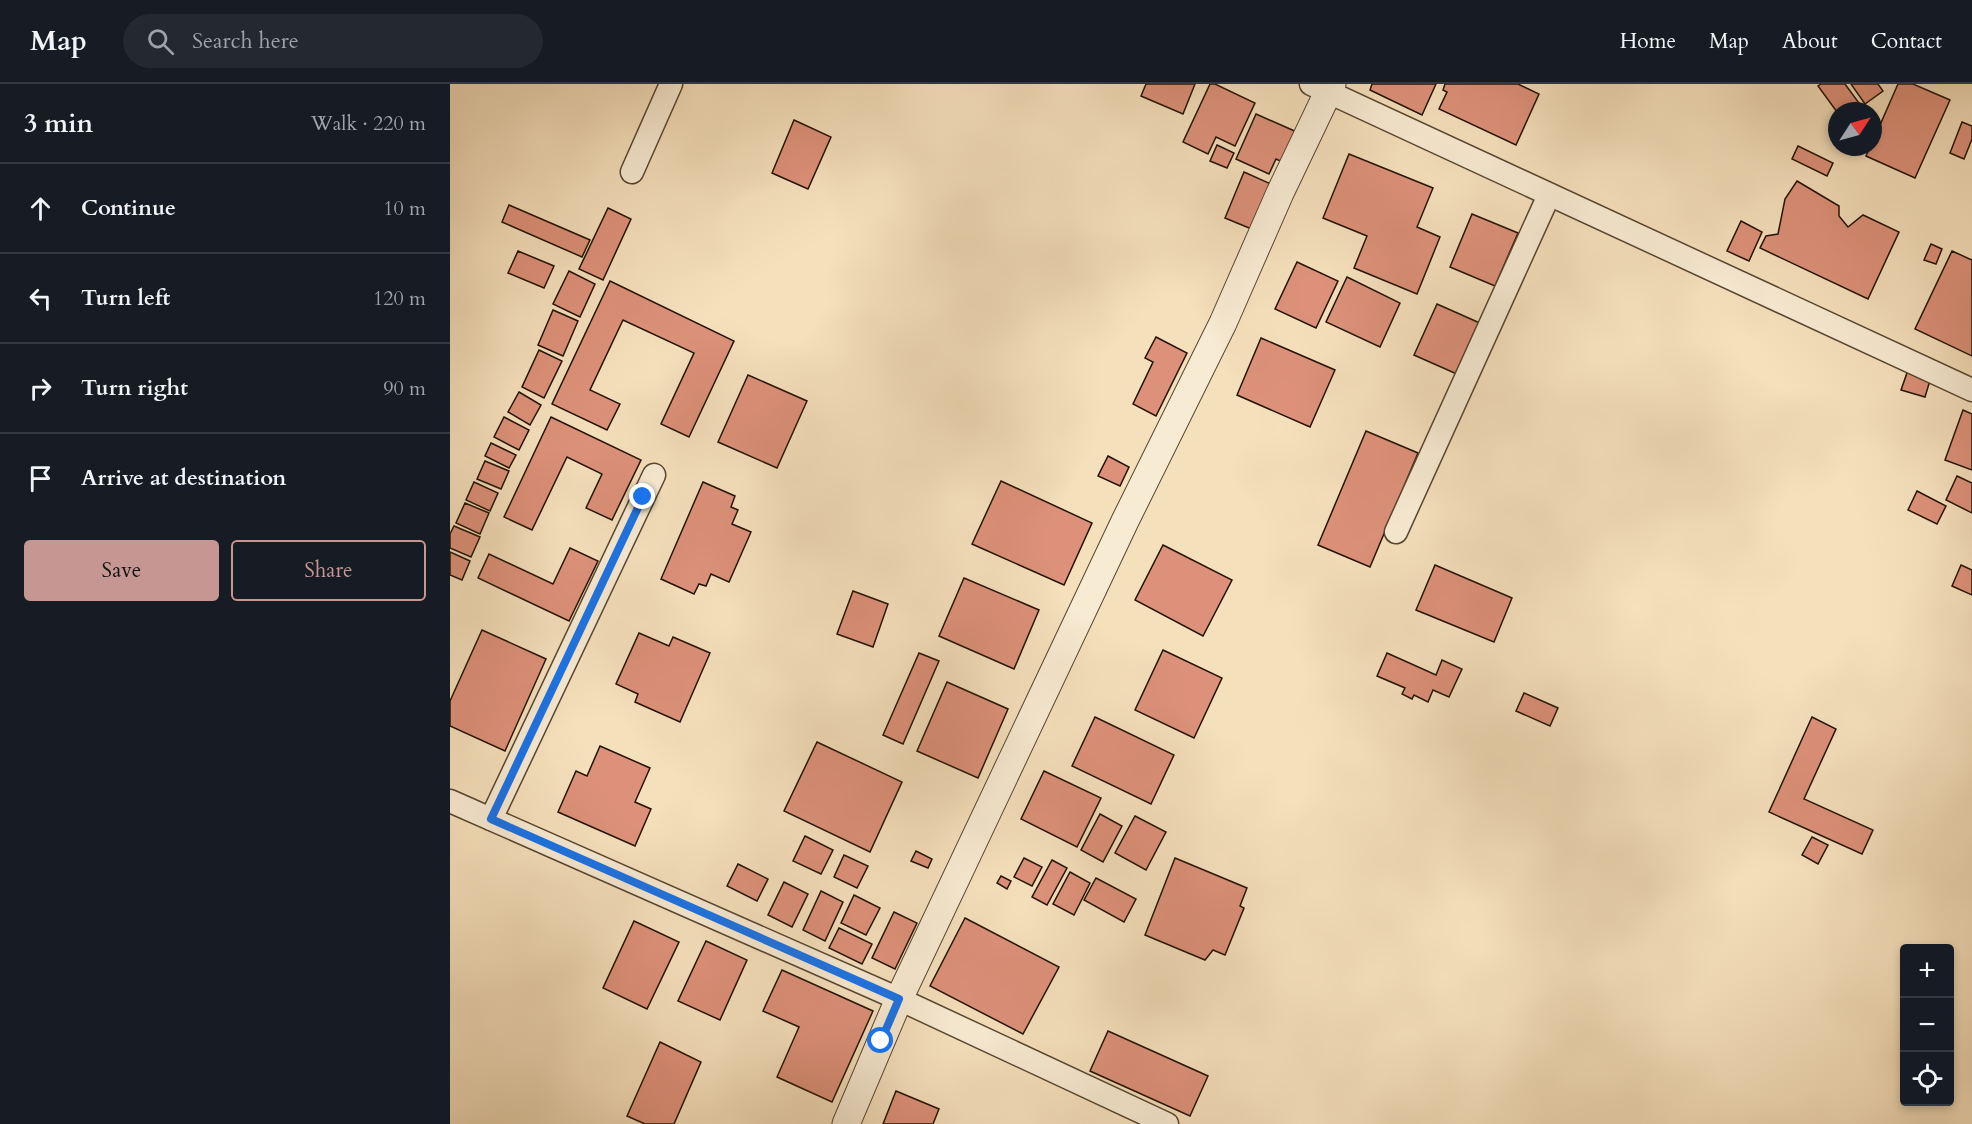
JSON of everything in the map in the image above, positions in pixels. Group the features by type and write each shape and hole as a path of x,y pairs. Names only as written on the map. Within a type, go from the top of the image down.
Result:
{"street":[{"path":"632,172 671,84"},
{"path":"846,1124 899,999 1125,521 1223,323 1323,87 1549,195 1972,390"},
{"path":"1396,532 1549,195"},
{"path":"491,819 654,475"},
{"path":"450,801 899,999 1167,1124"}],"building":[{"path":"1146,84 1195,84 1183,114 1141,96"},
{"path":"1210,84 1215,84 1255,103 1235,146 1216,137 1208,154 1183,142"},
{"path":"1372,84 1436,84 1422,115 1370,90"},
{"path":"1445,84 1518,84 1539,94 1516,145 1439,109 1447,92 1443,90"},
{"path":"1845,84 1858,102 1830,102 1818,86"},
{"path":"1851,84 1878,84 1883,91 1868,102 1864,102"},
{"path":"1898,84 1913,84 1950,100 1915,178 1866,156 1882,156 1882,120"},
{"path":"1256,114 1299,133 1285,163 1276,159 1269,174 1236,159"},
{"path":"794,120 831,137 808,189 772,173"},
{"path":"1962,122 1972,126 1972,139 1964,159 1950,153"},
{"path":"1217,145 1234,153 1227,168 1210,161"},
{"path":"1798,146 1833,163 1827,176 1792,159"},
{"path":"1349,154 1433,188 1417,227 1440,237 1417,294 1354,268 1367,236 1323,218"},
{"path":"1244,172 1273,185 1254,230 1225,218"},
{"path":"1797,181 1839,206 1839,216 1848,227 1863,215 1899,232 1868,299 1760,248 1766,236 1778,234 1785,199"},
{"path":"509,205 590,240 582,257 502,222"},
{"path":"608,208 631,219 603,280 579,269"},
{"path":"1472,214 1518,233 1495,286 1450,267"},
{"path":"1741,221 1762,232 1749,261 1727,251"},
{"path":"1931,244 1942,249 1936,264 1924,260"},
{"path":"518,251 554,266 544,288 508,273"},
{"path":"1952,251 1972,260 1972,356 1915,329"},
{"path":"1297,262 1338,281 1316,328 1275,309"},
{"path":"569,271 595,284 580,317 553,304"},
{"path":"1347,277 1400,303 1380,347 1326,322"},
{"path":"610,281 734,341 689,437 661,424 694,353 623,320 590,390 620,404 607,430 552,404"},
{"path":"1437,304 1482,324 1459,375 1414,355"},
{"path":"553,310 578,321 563,356 538,345"},
{"path":"1156,337 1187,353 1156,416 1133,404 1153,362 1145,358"},
{"path":"1261,338 1335,370 1310,427 1237,395"},
{"path":"539,350 562,361 544,398 522,387"},
{"path":"1908,370 1931,377 1925,397 1901,390"},
{"path":"748,375 807,401 777,468 718,442"},
{"path":"519,392 541,405 530,425 508,412"},
{"path":"1963,410 1972,414 1972,470 1945,460"},
{"path":"504,417 529,430 519,450 494,437"},
{"path":"551,417 641,460 612,520 586,508 602,474 567,457 532,530 504,517"},
{"path":"1366,431 1418,453 1370,567 1318,545"},
{"path":"491,443 516,455 509,468 485,456"},
{"path":"1108,456 1129,467 1120,486 1098,476"},
{"path":"485,461 509,471 501,489 477,479"},
{"path":"1957,476 1972,483 1972,513 1946,500"},
{"path":"1001,481 1092,523 1064,585 972,544"},
{"path":"474,482 498,493 490,511 466,500"},
{"path":"703,482 735,496 731,507 738,510 732,524 751,532 729,582 711,574 706,586 699,584 694,594 661,579"},
{"path":"1917,491 1946,506 1937,524 1908,510"},
{"path":"465,503 489,513 480,534 456,523"},
{"path":"454,526 480,537 471,557 450,548 450,534"},
{"path":"1163,545 1232,580 1203,636 1135,600"},
{"path":"570,548 598,561 569,621 478,578 489,554 553,584"},
{"path":"450,552 470,561 462,580 450,575"},
{"path":"1435,565 1512,598 1494,642 1416,610"},
{"path":"1961,565 1972,570 1972,595 1952,586"},
{"path":"964,578 1039,610 1014,669 939,636"},
{"path":"853,591 888,604 873,647 837,634"},
{"path":"482,630 546,659 505,751 450,726 450,701"},
{"path":"639,633 669,646 673,637 710,653 680,722 635,702 638,694 616,684"},
{"path":"1163,650 1222,678 1194,738 1135,710"},
{"path":"919,653 939,661 903,744 883,735"},
{"path":"1387,653 1436,675 1442,660 1462,669 1449,697 1433,690 1428,702 1414,695 1412,699 1402,694 1405,688 1377,676"},
{"path":"947,682 1008,709 978,778 917,751"},
{"path":"1524,693 1558,708 1550,726 1516,711"},
{"path":"1095,717 1174,755 1151,804 1072,766"},
{"path":"1812,717 1836,729 1804,799 1873,830 1862,854 1769,812"},
{"path":"817,742 902,782 870,852 784,811"},
{"path":"600,746 650,768 635,802 651,809 635,846 558,812 576,771 587,776"},
{"path":"1044,771 1101,798 1077,847 1021,819"},
{"path":"1100,814 1122,826 1103,862 1081,850"},
{"path":"1135,816 1166,832 1146,870 1115,853"},
{"path":"805,836 833,850 821,874 793,861"},
{"path":"1812,837 1828,845 1818,864 1802,855"},
{"path":"916,851 932,859 928,868 911,861"},
{"path":"844,855 868,866 857,888 834,877"},
{"path":"1024,858 1042,867 1032,886 1014,877"},
{"path":"1175,858 1247,888 1240,906 1244,908 1225,955 1213,950 1205,960 1145,935"},
{"path":"1052,860 1067,868 1047,905 1032,897"},
{"path":"738,864 768,879 757,901 727,886"},
{"path":"1070,872 1090,883 1074,915 1053,904"},
{"path":"1001,876 1011,881 1007,889 997,883"},
{"path":"1096,878 1136,899 1124,922 1084,900"},
{"path":"784,882 808,894 792,927 768,915"},
{"path":"821,891 843,902 825,941 803,930"},
{"path":"854,895 880,908 866,935 841,923"},
{"path":"894,912 917,923 895,969 872,958"},
{"path":"965,918 1059,967 1023,1034 930,986"},
{"path":"634,921 679,942 647,1009 603,988"},
{"path":"839,928 872,944 862,964 829,948"},
{"path":"706,941 747,960 720,1020 678,1001"},
{"path":"782,970 873,1011 832,1102 777,1077 799,1027 763,1011"},
{"path":"1108,1031 1208,1076 1190,1116 1090,1071"},
{"path":"660,1042 701,1062 674,1124 645,1124 627,1116"},
{"path":"896,1091 939,1109 933,1124 883,1124"}],"route":[{"path":"643,497 491,819 899,999 881,1041"}]}
